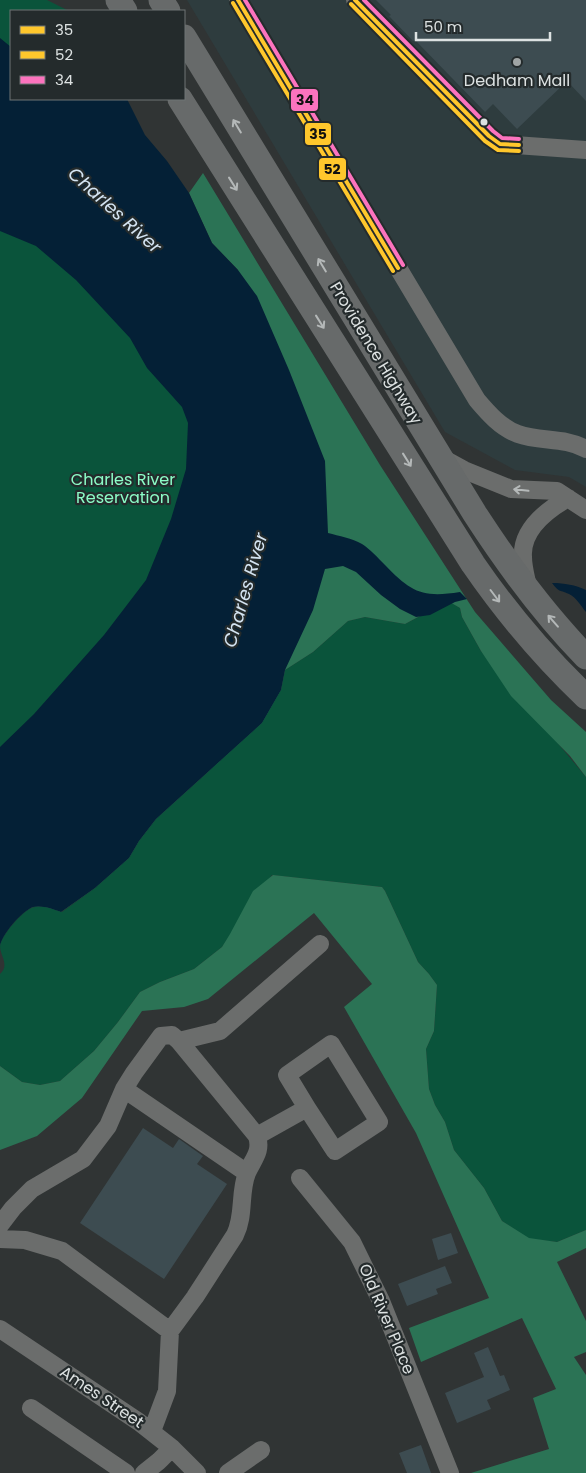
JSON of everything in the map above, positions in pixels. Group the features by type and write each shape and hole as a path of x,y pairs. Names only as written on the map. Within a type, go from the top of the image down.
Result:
{"highway":[{"name":"Providence Highway","path":"185,40 492,541 549,617 586,657"},
{"name":"Providence Highway","path":"181,100 473,564 501,604 533,642 586,697"}],"street":[{"path":"238,0 477,400 497,422 519,435 571,442 586,449"},
{"path":"355,0 489,136 500,144 586,150"},
{"path":"439,457 464,470 512,489 557,491 586,510"},
{"path":"528,591 522,555 526,539 536,522 551,508 568,498"},
{"path":"179,1041 220,1031 320,944"},
{"path":"0,1225 13,1208 32,1189 83,1159 108,1126 124,1089 161,1036 172,1035 179,1041 257,1136 259,1150 247,1173 243,1188 240,1225 195,1297 170,1331 167,1391 152,1431"},
{"path":"331,1044 379,1122 335,1151 307,1108 287,1075 331,1044"},
{"path":"124,1089 247,1173"},
{"path":"257,1136 307,1108"},
{"name":"Old River Place","path":"300,1178 352,1242 381,1301 450,1473"},
{"path":"0,1239 25,1240 62,1251 170,1331"},
{"name":"Ames Street","path":"0,1329 152,1431 197,1473"},
{"path":"31,1408 126,1473"},
{"path":"144,1473 159,1462 172,1448"},
{"path":"228,1473 262,1450"}],"shaded area":[{"name":"Dedham Mall","path":"187,0 586,0 586,487 569,477 515,470 445,432"}],"green space":[{"path":"0,0 47,0 67,10 10,10 10,60 0,53"},
{"name":"Charles River Reservation","path":"0,136 236,417 0,854"},
{"path":"203,173 380,465 475,612 551,700 586,732 586,777 570,756 511,696 481,651 462,617 460,608 448,601 405,624 365,617 348,621 313,652 285,670 281,690 262,723 156,819 129,858 95,888 61,912 40,907 28,909 8,930 0,947 0,925 105,863 238,270 212,243 189,193"},
{"path":"449,601 460,608 462,617 481,651 586,777 586,1230 557,1242 529,1239 502,1221 484,1188 454,1150 445,1122 435,1105 429,1089 426,1049 434,1031 437,985 418,962 382,887 272,875 222,947 194,969 140,992 94,1051 60,1081 40,1085 22,1082 0,1066 0,974 3,971 4,964 0,946 4,936 19,917 30,909 38,907 62,912 95,888 129,858 156,819 208,772 281,690 285,670 313,652 348,621 365,617 405,624"},
{"path":"273,875 382,887 418,962 437,985 434,1031 426,1049 429,1089 435,1105 445,1122 454,1150 484,1188 502,1221 529,1238 557,1242 586,1230 586,1248 557,1262 586,1321 586,1352 574,1357 586,1375 586,1473 471,1473 549,1449 533,1398 556,1389 522,1318 421,1362 409,1328 489,1298 416,1133 344,1007 372,984 314,913 208,999 184,1007 142,1011 82,1098 37,1136 0,1150 0,1066 22,1082 40,1085 60,1081 94,1051 140,992 194,969 222,947 253,891"}],"water":[{"name":"Charles River","path":"0,38 10,46 10,100 128,100 145,135 167,161 189,193 212,243 238,270 257,296 325,461 328,533 362,544 402,581 418,591 436,594 460,592 467,599 455,602 430,615 416,617 400,609 381,595 356,572 343,566 325,569 313,610 285,670 281,690 262,723 156,819 129,858 95,888 61,912 40,907 28,909 8,930 0,947 0,747 34,714 104,635 146,580 171,519 186,469 188,423 182,407 147,368 130,338 76,280 36,246 0,231"},
{"path":"552,583 561,583 586,590 586,612 574,597 558,590"}],"building":[{"name":"Dedham Mall","path":"376,0 586,0 586,101 567,81 517,129 493,104 485,112 415,40 413,41"},
{"path":"143,1128 173,1148 179,1139 203,1156 197,1164 227,1184 164,1279 80,1223"},
{"path":"451,1233 458,1253 438,1260 432,1239"},
{"path":"445,1266 452,1283 436,1289 438,1294 407,1306 398,1284"},
{"path":"488,1347 500,1376 504,1375 510,1390 487,1400 491,1409 457,1423 445,1393 484,1377 474,1353"},
{"path":"421,1445 431,1473 407,1473 399,1453"}],"transit line":[{"name":"35","path":"238,0 398,268"},
{"name":"34","path":"245,0 403,265"},
{"name":"35","path":"355,0 489,136 500,144 519,145"},
{"name":"34","path":"364,0 493,131 502,138 519,139"},
{"name":"52","path":"233,3 393,271"},
{"name":"52","path":"351,4 485,141 498,150 519,151"}],"place":[{"name":"Dedham Mall","path":"517,62"}]}
